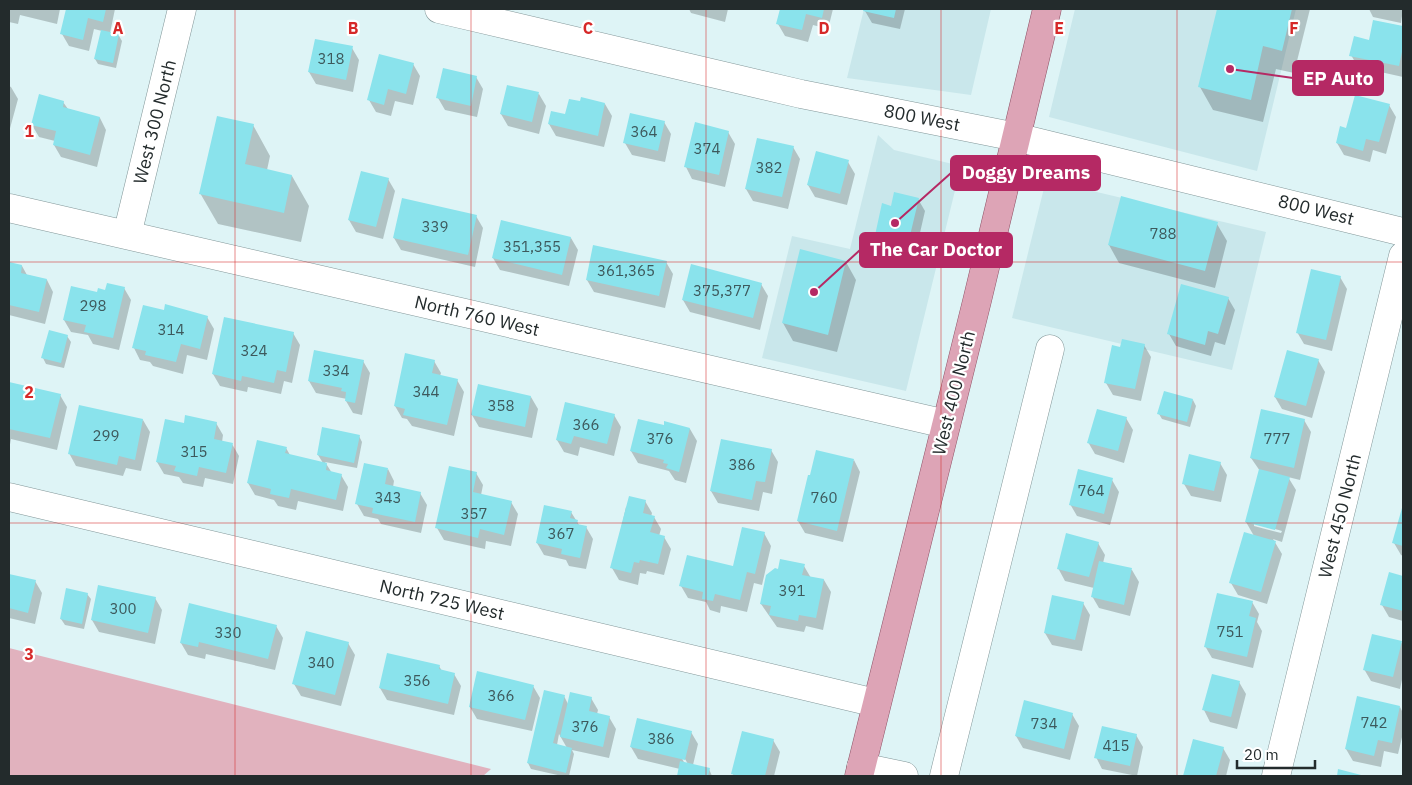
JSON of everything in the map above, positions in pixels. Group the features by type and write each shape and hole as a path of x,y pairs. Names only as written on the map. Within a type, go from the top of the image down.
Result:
{"main road":[{"name":"West 400 North","path":"860,772 1047,9"}],"street":[{"name":"West 300 North","path":"127,235 182,9"},
{"name":"800 West","path":"439,9 801,94 1016,137 1403,232"},
{"name":"North 760 West","path":"9,208 946,424"},
{"name":"West 450 North","path":"1276,776 1403,256"},
{"path":"944,776 1050,349"},
{"name":"North 725 West","path":"9,498 876,702"},
{"path":"860,772 904,776"}],"shaded area":[{"path":"864,9 991,9 971,95 847,78"},
{"path":"1075,9 1296,9 1257,171 1049,117"},
{"path":"878,135 894,150 961,166 906,391 762,358 792,236 850,249"},
{"path":"1046,180 1266,232 1232,370 1012,318"},
{"path":"9,648 491,769 483,776 9,776"}],"building":[{"path":"66,9 106,9 103,22 88,18 83,40 60,34"},
{"path":"780,9 824,9 822,18 806,14 802,30 776,24"},
{"path":"864,9 896,9 894,18 863,11"},
{"path":"1217,9 1292,9 1282,51 1263,46 1251,100 1198,87"},
{"path":"1373,20 1403,26 1403,47 1399,66 1349,56 1354,36 1369,40"},
{"path":"101,30 119,34 113,63 94,59"},
{"path":"315,39 353,46 346,80 308,72"},
{"path":"379,54 414,63 406,94 388,89 384,105 367,100"},
{"path":"443,68 477,76 471,106 436,98"},
{"path":"507,85 539,92 532,122 500,114"},
{"path":"39,94 64,101 63,107 100,117 90,155 53,145 56,131 31,125"},
{"path":"1355,95 1390,104 1379,142 1366,139 1363,151 1336,143 1340,126 1346,128"},
{"path":"581,97 605,103 598,136 548,124 551,111 565,114 569,99 580,101"},
{"path":"630,113 665,121 658,151 623,143"},
{"path":"217,116 254,124 245,164 292,175 284,213 199,194"},
{"path":"695,122 729,131 719,175 684,167"},
{"path":"757,138 794,146 782,197 745,189"},
{"path":"816,151 849,160 840,194 807,185"},
{"path":"361,171 389,178 376,227 348,220"},
{"path":"894,192 919,198 907,248 874,240 882,203 891,206"},
{"path":"1121,196 1218,222 1205,271 1108,245"},
{"path":"402,198 477,215 468,255 393,238"},
{"path":"501,220 571,237 562,275 492,258"},
{"path":"593,245 667,261 659,296 586,280"},
{"path":"800,249 846,261 828,335 782,323"},
{"path":"9,262 22,265 21,273 47,279 39,312 9,305"},
{"path":"691,264 762,283 753,318 682,300"},
{"path":"1311,269 1341,276 1326,340 1296,333"},
{"path":"107,283 125,287 113,338 84,332 86,325 63,320 71,286 97,292 98,288 105,290"},
{"path":"1181,284 1229,297 1218,334 1208,331 1205,345 1167,334"},
{"path":"165,304 208,316 200,349 181,344 176,362 145,355 146,351 132,348 143,305 164,310"},
{"path":"224,317 294,332 286,372 277,370 274,383 242,376 241,381 212,374"},
{"path":"49,330 68,335 61,363 41,358"},
{"path":"1122,339 1145,344 1135,389 1104,383 1112,345 1120,347"},
{"path":"314,350 364,360 355,403 345,401 346,392 341,391 342,388 308,381"},
{"path":"1287,350 1319,359 1306,406 1274,397"},
{"path":"405,353 435,360 432,373 458,379 447,425 403,415 405,409 394,406"},
{"path":"9,382 61,394 50,438 9,429"},
{"path":"478,384 531,396 525,427 471,415"},
{"path":"1164,391 1193,399 1187,422 1157,414"},
{"path":"565,402 615,414 607,444 574,436 571,444 556,440"},
{"path":"79,405 143,419 135,460 119,456 117,465 68,454"},
{"path":"1097,409 1127,417 1118,451 1087,443"},
{"path":"1261,409 1305,419 1294,468 1250,458"},
{"path":"185,415 217,422 214,439 233,443 226,473 199,467 197,476 174,471 176,466 156,462 165,419 184,423"},
{"path":"638,419 664,425 664,421 690,428 679,472 666,468 668,464 663,463 664,460 630,451"},
{"path":"322,427 360,435 354,463 317,455"},
{"path":"721,439 772,449 765,482 756,481 752,500 710,491"},
{"path":"257,440 287,447 285,453 327,463 326,470 342,474 336,500 291,489 289,498 270,494 271,489 247,483"},
{"path":"816,450 854,459 837,531 797,521"},
{"path":"1189,454 1221,462 1214,491 1182,484"},
{"path":"364,463 388,468 385,484 421,492 415,522 372,513 373,508 355,504"},
{"path":"449,466 477,472 473,492 512,501 504,535 480,529 478,538 435,528"},
{"path":"1078,469 1113,478 1104,514 1069,505"},
{"path":"1259,469 1290,477 1275,530 1245,522"},
{"path":"629,496 646,500 643,513 655,516 650,532 665,536 658,564 640,560 639,563 634,562 631,573 610,568"},
{"path":"544,505 572,511 570,518 578,520 577,524 587,526 580,558 561,554 562,549 536,543"},
{"path":"1403,508 1403,546 1392,543"},
{"path":"742,527 765,532 755,574 747,572 740,600 715,594 713,601 702,599 703,592 679,586 687,555 733,566"},
{"path":"1244,532 1276,541 1261,592 1229,583"},
{"path":"1066,533 1099,542 1089,577 1057,569"},
{"path":"780,559 805,564 802,575 824,579 816,618 799,615 798,621 769,615 771,606 760,604 766,575 775,568 778,569"},
{"path":"1099,561 1132,568 1124,605 1091,597"},
{"path":"1389,572 1403,576 1403,611 1380,605"},
{"path":"9,574 36,580 28,613 9,608"},
{"path":"98,585 156,597 148,633 91,620"},
{"path":"66,588 88,593 82,624 60,619"},
{"path":"1217,593 1253,601 1249,616 1256,618 1247,657 1204,647"},
{"path":"1052,595 1084,602 1075,640 1044,633"},
{"path":"189,603 277,625 268,659 199,642 198,647 180,643"},
{"path":"306,631 349,642 335,695 292,684"},
{"path":"1372,634 1402,641 1393,677 1363,670"},
{"path":"387,653 440,665 439,669 455,673 448,704 379,688"},
{"path":"477,671 534,685 525,720 469,707"},
{"path":"1212,674 1240,681 1231,717 1202,710"},
{"path":"544,690 565,695 553,743 572,748 566,773 527,763"},
{"path":"570,692 592,697 589,711 610,716 603,747 560,737"},
{"path":"1357,696 1400,706 1392,743 1378,740 1374,756 1345,749"},
{"path":"1024,700 1073,713 1064,749 1015,736"},
{"path":"637,718 692,731 685,760 630,747"},
{"path":"1102,726 1137,734 1130,766 1094,758"},
{"path":"742,731 774,739 765,776 739,776 731,774"},
{"path":"1193,739 1224,747 1216,776 1183,776"},
{"path":"680,761 710,768 708,776 677,776"},
{"path":"1338,769 1365,776 1337,776"}],"place":[{"name":"EP Auto","path":"1230,69"},
{"name":"Doggy Dreams","path":"895,223"},
{"name":"The Car Doctor","path":"814,292"}]}
